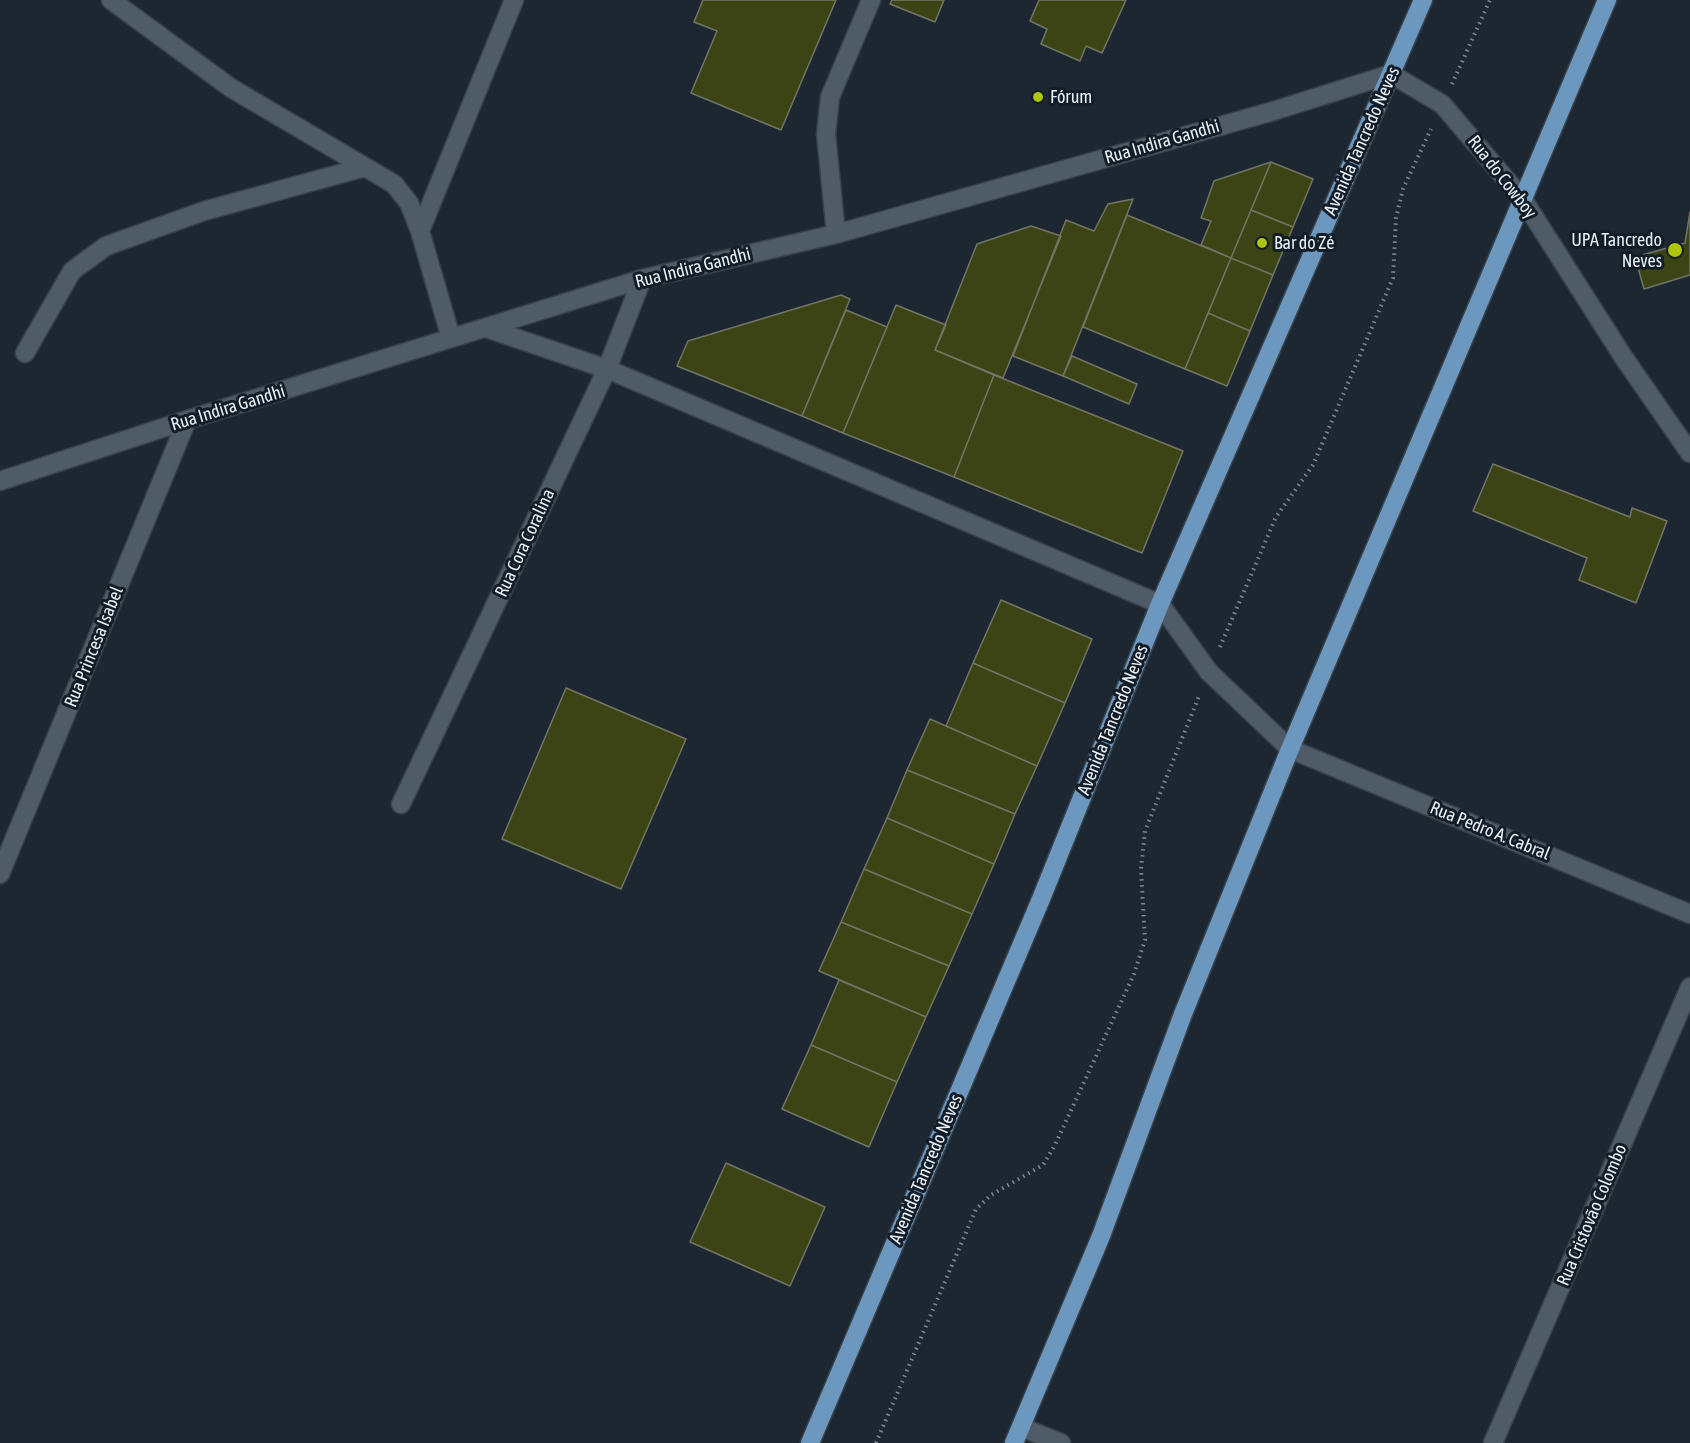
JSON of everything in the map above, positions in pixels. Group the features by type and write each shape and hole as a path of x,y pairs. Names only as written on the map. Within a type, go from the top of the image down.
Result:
{"main road":[{"name":"Avenida Tancredo Neves","path":"810,1443 1041,899 1160,604 1423,0"},
{"path":"1017,1435 1101,1236 1184,1014 1290,749 1607,0"}],"street":[{"path":"111,0 231,88 394,184 409,203 420,231 451,338"},
{"path":"420,231 514,0"},
{"path":"836,234 826,134 831,97 871,0"},
{"name":"Rua Indira Gandhi","path":"0,481 187,420 642,279 836,234 1270,112 1391,74"},
{"name":"Rua do Cowboy","path":"1391,74 1442,104 1522,198 1624,358 1690,453"},
{"path":"26,353 72,271 106,246 204,211 365,167"},
{"name":"Rua Cora Coralina","path":"401,804 607,369 642,279"},
{"path":"486,328 607,369 1160,604 1209,672 1290,749"},
{"name":"Rua Princesa Isabel","path":"0,874 187,420"},
{"name":"Rua Pedro A. Cabral","path":"1290,749 1690,914"},
{"name":"Rua Cristovão Colombo","path":"1493,1443 1690,987"},
{"path":"1017,1435 1061,1443"}],"path":[{"path":"876,1443 976,1209 991,1196 1043,1165 1055,1145 1134,974 1145,940 1141,869 1145,831 1209,672 1276,517 1313,465 1393,278 1396,218 1403,189 1490,0"}],"building":[{"path":"703,0 836,0 781,130 691,93 717,31 694,22"},
{"path":"892,0 944,0 935,22 890,4"},
{"path":"1039,0 1126,0 1102,53 1086,46 1080,61 1041,44 1047,29 1030,21"},
{"path":"1271,162 1313,179 1293,227 1251,210"},
{"path":"1271,162 1231,258 1201,245 1211,221 1201,218 1214,181"},
{"path":"1133,199 1063,376 1013,356 1066,220 1094,231 1108,204"},
{"name":"Bar do Zé","path":"1251,210 1293,227 1273,275 1231,258"},
{"name":"UPA Tancredo Neves","path":"1690,212 1690,275 1644,289 1635,257 1685,243"},
{"path":"1127,215 1231,258 1185,369 1083,327"},
{"path":"1031,226 1061,236 1003,378 935,350 977,244"},
{"path":"1231,258 1273,275 1250,331 1208,313"},
{"path":"841,295 850,299 802,416 677,366 688,341"},
{"path":"896,305 946,325 935,350 994,375 954,477 843,433"},
{"path":"846,310 887,327 843,433 802,416"},
{"path":"1208,313 1250,331 1227,386 1185,369"},
{"path":"1072,356 1137,384 1129,404 1063,376"},
{"path":"994,375 1183,451 1142,553 954,477"},
{"path":"1493,464 1630,517 1632,508 1667,521 1636,603 1579,580 1587,558 1473,511"},
{"path":"1001,600 1092,639 1065,703 973,663"},
{"path":"973,663 1065,703 1037,766 946,726"},
{"path":"566,688 686,739 621,889 502,839"},
{"path":"930,719 1037,766 1015,814 907,770"},
{"path":"907,770 1015,814 994,864 887,818"},
{"path":"887,818 994,864 972,914 864,869"},
{"path":"864,869 972,914 949,966 841,922"},
{"path":"841,922 949,966 926,1017 819,971"},
{"path":"839,980 926,1017 897,1082 811,1045"},
{"path":"811,1045 897,1082 869,1147 782,1109"},
{"path":"726,1163 825,1207 790,1286 690,1242"}],"place":[{"name":"Fórum","path":"1038,97"},
{"name":"Bar do Zé","path":"1262,243"},
{"name":"UPA Tancredo Neves","path":"1675,250"}]}
